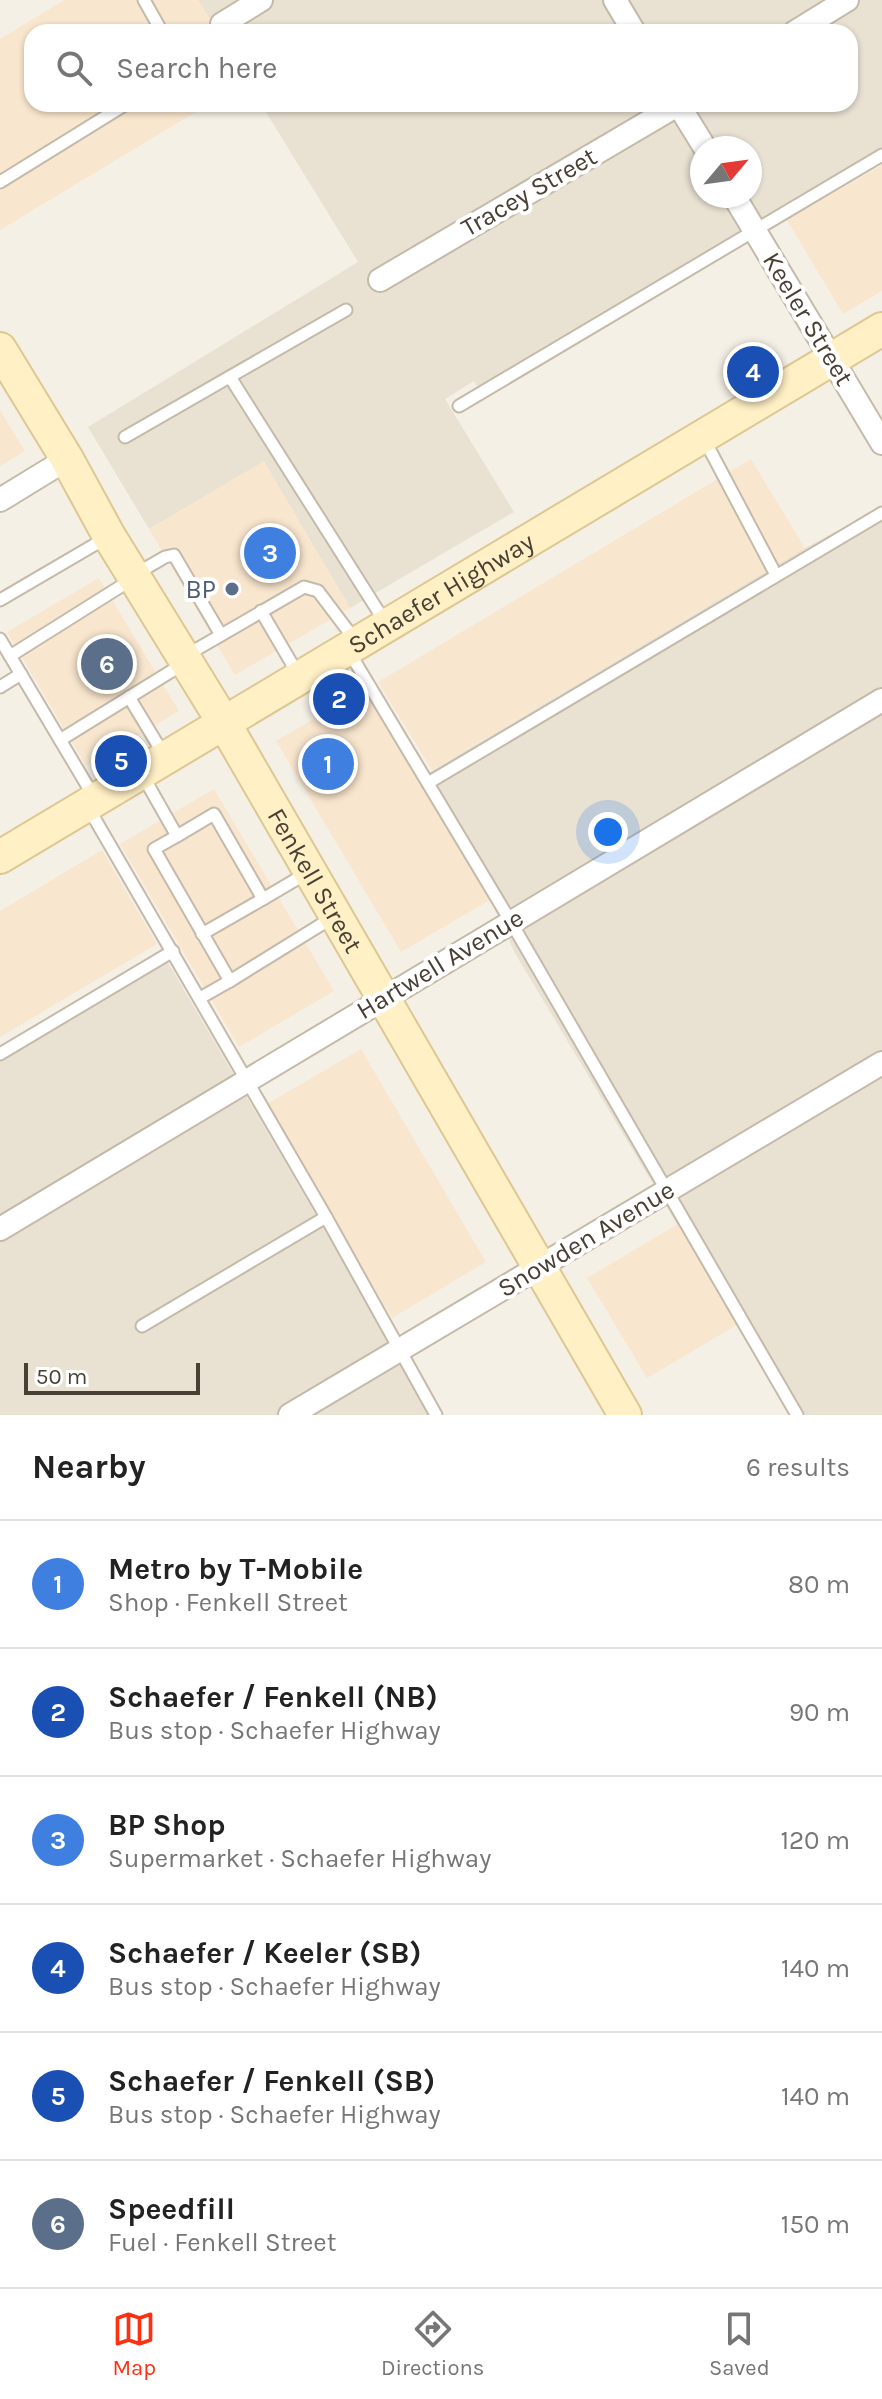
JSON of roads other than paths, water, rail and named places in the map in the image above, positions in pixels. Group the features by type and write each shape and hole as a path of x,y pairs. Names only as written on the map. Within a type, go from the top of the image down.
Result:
{"street":[{"path":"222,24 261,0"},
{"path":"615,0 629,24"},
{"path":"808,24 847,0"},
{"name":"Tracey Street","path":"380,280 664,112"},
{"path":"683,112 698,136"},
{"name":"Keeler Street","path":"741,208 882,443"},
{"name":"Schaefer Highway","path":"0,857 882,329"},
{"name":"Fenkell Street","path":"0,349 67,459 109,536 224,723 625,1415"},
{"path":"0,500 67,459"},
{"name":"Hartwell Avenue","path":"0,1229 882,700"},
{"name":"Snowden Avenue","path":"290,1415 882,1063"}],"lane":[{"path":"144,0 158,24"},
{"path":"0,182 113,112"},
{"path":"459,406 882,155"},
{"path":"125,437 346,310"},
{"path":"230,377 387,626"},
{"path":"703,436 776,575"},
{"path":"428,783 882,513"},
{"path":"0,600 109,536"},
{"path":"10,656 165,557 174,555 221,635"},
{"path":"60,740 221,635 295,591 310,587 318,591 797,1415"},
{"path":"261,611 300,678"},
{"path":"0,639 60,740 173,951 436,1415"},
{"path":"0,687 21,674"},
{"path":"129,697 177,836"},
{"path":"230,981 154,849 214,814 263,899"},
{"path":"202,934 310,872"},
{"path":"200,998 336,916"},
{"path":"0,1054 173,951"},
{"path":"142,1326 326,1217"}],"place":[{"name":"Schaefer / Keeler (SB)","path":"753,372"},
{"name":"BP Shop","path":"270,553"},
{"name":"BP","path":"232,589"},
{"name":"Speedfill","path":"107,664"},
{"name":"Schaefer / Fenkell (NB)","path":"339,699"},
{"name":"Schaefer / Fenkell (SB)","path":"121,761"},
{"name":"Metro by T-Mobile","path":"328,764"}]}
